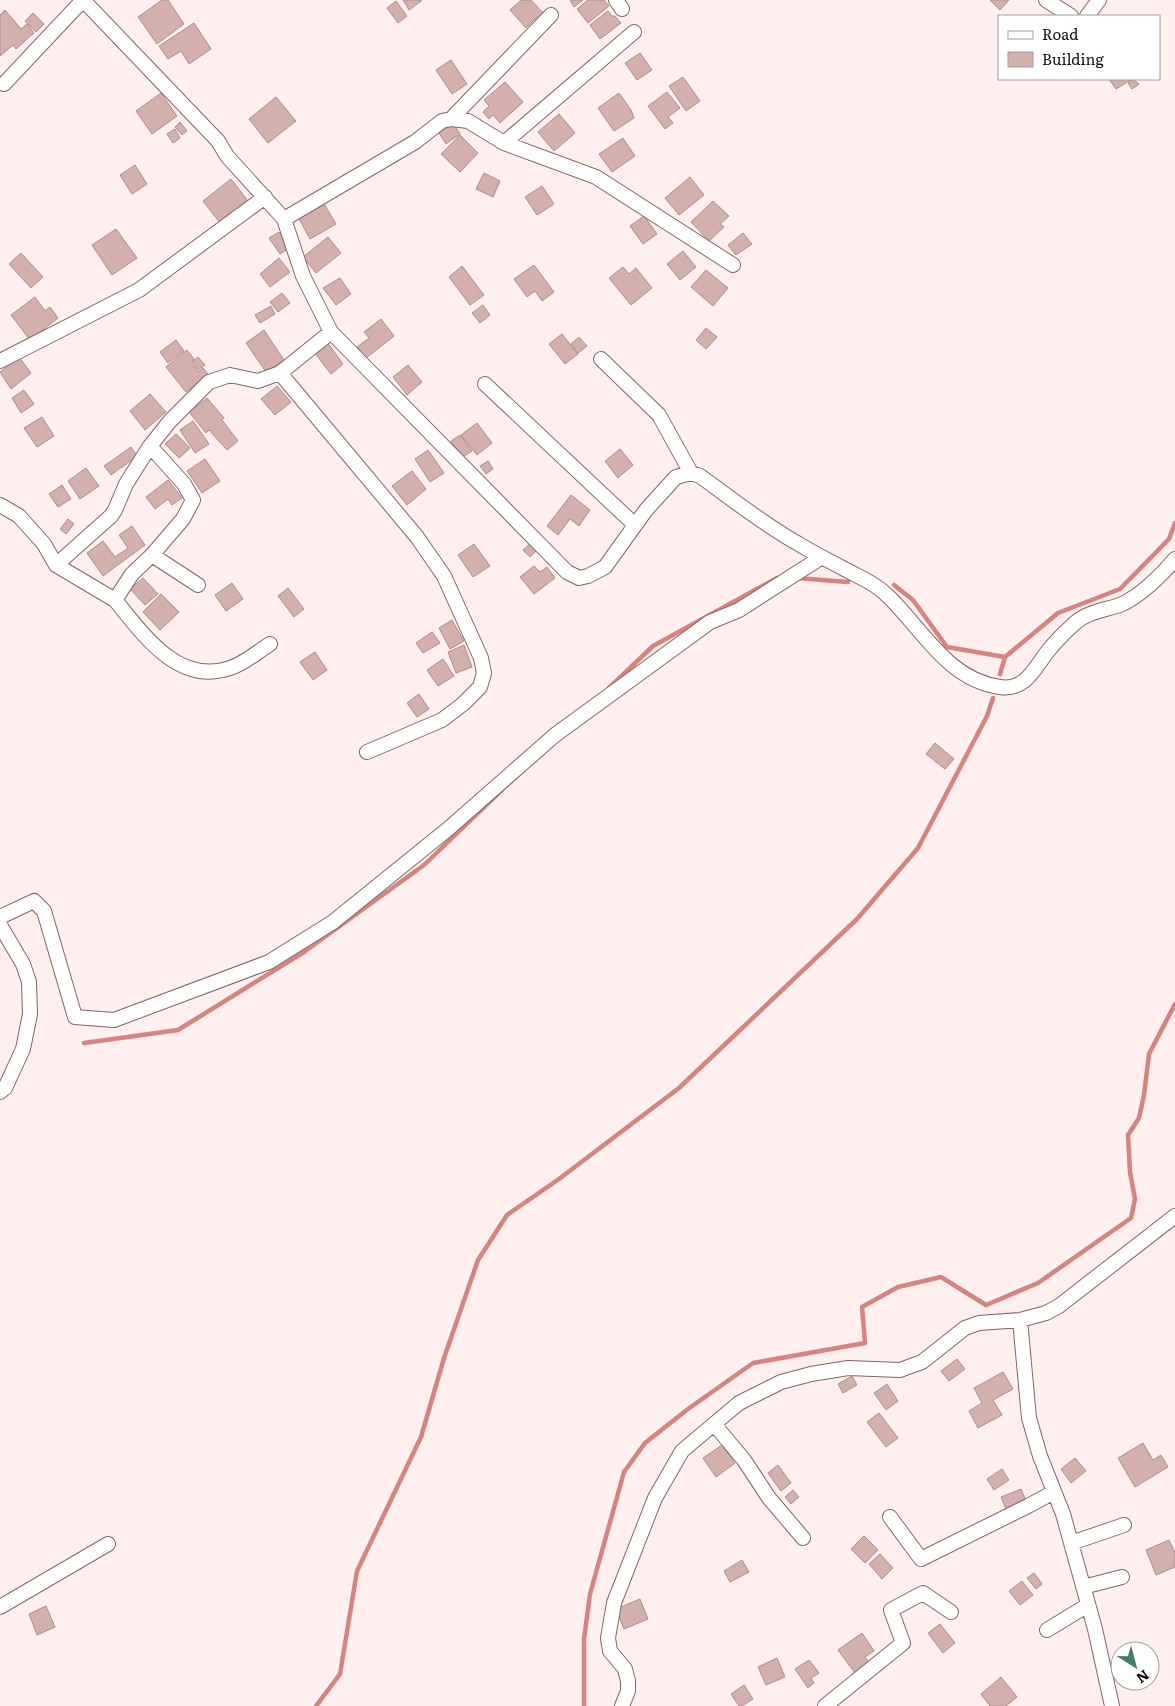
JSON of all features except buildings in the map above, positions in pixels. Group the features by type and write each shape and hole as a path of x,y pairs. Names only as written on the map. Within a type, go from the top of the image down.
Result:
{"street":[{"path":"4,84 83,0 218,142 227,156 284,219 303,276 331,332 567,572 579,578 588,576 605,567 646,510 676,477 691,473 700,476 783,535 877,586 887,594 944,658 961,672 974,680 1000,687 1017,686 1025,681 1048,651 1076,622 1086,615 1122,604 1166,571 1175,559"},
{"path":"1046,0 1069,15"},
{"path":"1087,15 1099,0"},
{"path":"451,119 551,15"},
{"path":"504,143 634,32"},
{"path":"284,219 415,142 442,121 451,119 468,121 504,143 596,177 733,265"},
{"path":"0,361 139,290 266,197"},
{"path":"56,565 111,516 126,484 150,446 170,421 209,382 230,375 258,381 280,373 331,332"},
{"path":"600,359 659,415 691,473"},
{"path":"280,373 418,537 444,576 481,658 484,673 480,687 463,704 442,720 368,752"},
{"path":"486,384 635,525"},
{"path":"115,600 132,574 152,555 183,519 193,500 184,484 150,446"},
{"path":"0,505 19,516 44,544 56,565 115,600 153,646 184,667 207,673 231,668 270,644"},
{"path":"152,555 198,585"},
{"path":"0,917 34,901 44,911 75,1017 114,1020 269,962 333,922 448,829 562,730 710,622 739,610 822,557"},
{"path":"0,925 23,964 29,982 30,1014 23,1049 5,1088 0,1092"},
{"path":"622,1706 628,1691 628,1681 625,1669 610,1651 608,1638 614,1603 654,1498 682,1451 739,1403 781,1382 811,1374 848,1368 900,1370 922,1362 965,1328 979,1323 1020,1320 1059,1306 1175,1216"},
{"path":"1020,1320 1029,1418 1040,1456 1063,1514 1088,1605 1112,1706"},
{"path":"714,1424 744,1460 769,1498 803,1538"},
{"path":"890,1517 921,1559 1054,1492"},
{"path":"1071,1543 1124,1525"},
{"path":"0,1607 108,1544"},
{"path":"1083,1587 1122,1576"},
{"path":"825,1706 903,1643 891,1610 923,1592 951,1612"},
{"path":"1047,1630 1088,1605"}],"waterway":[{"path":"1000,674 1005,657 1058,613 1120,589 1169,539 1175,523"},
{"path":"609,688 653,646 777,578"},
{"path":"797,578 848,582"},
{"path":"894,585 913,600 947,647 1005,657"},
{"path":"316,1706 340,1674 357,1571 421,1437 444,1358 478,1260 507,1215 559,1179 679,1088 857,919 918,848 987,716 993,698"},
{"path":"84,1043 178,1030 304,952 424,865 502,790"},
{"path":"584,1706 584,1639 590,1594 624,1472 645,1443 688,1409 753,1363 865,1343 862,1307 898,1287 941,1277 986,1305 1038,1283 1131,1218 1135,1199 1130,1172 1128,1135 1139,1118 1149,1054 1175,1004"}]}
